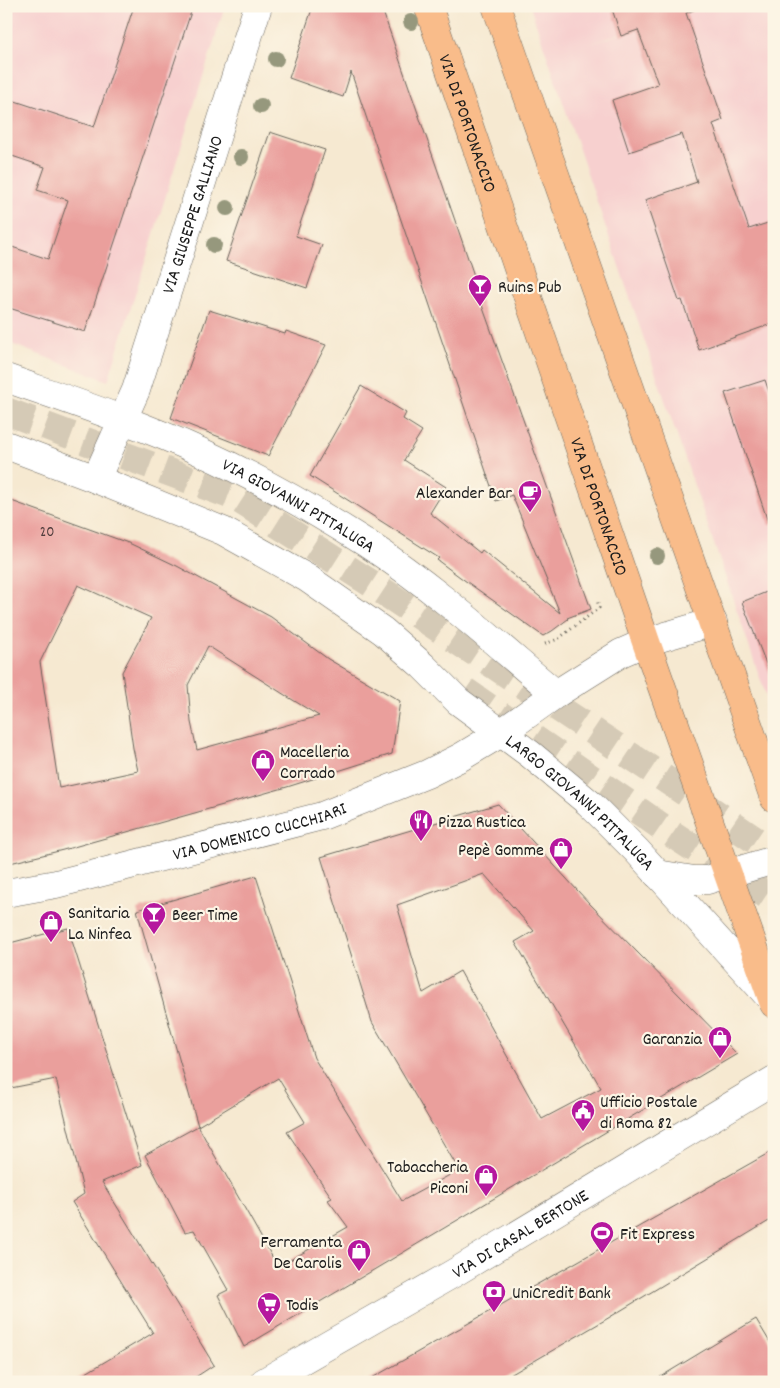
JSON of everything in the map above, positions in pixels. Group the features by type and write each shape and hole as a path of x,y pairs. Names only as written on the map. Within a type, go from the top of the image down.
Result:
{"main road":[{"name":"VIA DI PORTONACCIO","path":"428,6 646,642 773,1002"},
{"path":"496,6 774,798"}],"street":[{"name":"VIA GIUSEPPE GALLIANO","path":"96,479 136,390 258,6"},
{"name":"VIA GIOVANNI PITTALUGA","path":"6,378 123,420 215,458 293,500 365,543 422,583 556,694"},
{"path":"6,445 223,530 307,578 383,631 423,666 458,701 501,733"},
{"name":"LARGO GIOVANNI PITTALUGA","path":"713,622 646,642 621,653 556,694 501,733 530,754 589,803 657,874 773,1002"},
{"name":"VIA DOMENICO CUCCHIARI","path":"6,893 56,884 322,816 427,774 461,757 501,733"},
{"path":"657,874 694,880 707,880 774,860"},
{"name":"VIA DI CASAL BERTONE","path":"264,1382 454,1273 774,1080"}],"path":[{"path":"540,645 558,639 598,608 597,598"}],"shaded area":[{"path":"6,6 225,6 108,381 6,342"},
{"path":"530,6 697,6 582,47 704,6 774,6 774,719"}],"building":[{"path":"134,6 193,6 85,332 6,307 6,245 48,259 68,200 37,190 45,167 6,154 6,98 94,127"},
{"path":"313,6 381,6 480,293 478,294 591,609 567,618 543,636 437,560 439,558 310,476 361,386 406,413 403,419 422,431 404,460 446,487 430,513 480,553 482,550 560,613 512,495 496,501 351,72 343,97 289,78"},
{"path":"611,6 694,6 694,10 686,13 723,120 713,124 749,229 774,221 774,323 699,350 682,300 679,301 645,200 697,182 682,134 629,152 612,100 658,84 638,30 621,36"},
{"path":"270,132 325,150 296,236 322,245 307,288 226,261"},
{"path":"209,310 285,334 286,331 326,345 268,456 171,418"},
{"path":"765,380 774,406 774,524 769,525 725,393"},
{"path":"6,499 131,544 177,566 271,617 328,659 400,701 392,754 287,787 63,850 6,864","holes":["78,585 151,618 122,672 138,771 59,788 40,662","208,646 288,697 319,716 197,750 191,722 188,685"]},
{"path":"774,589 774,678 772,679 742,602"},
{"path":"498,804 589,903 737,1054 244,1347 218,1295 228,1290 194,1230 185,1232 145,1155 198,1126 137,910 256,876 314,1058 402,1201 459,1170 372,1022 321,857","holes":["484,874 534,931 515,942 601,1088 542,1119 460,971 423,993 397,905","278,1078 305,1122 287,1132 332,1198 328,1200 348,1227 278,1267 198,1126"]},
{"path":"68,928 142,1165 102,1182 214,1365 188,1382 71,1382 153,1333 72,1202 84,1194 56,1079 6,1089 6,944"},
{"path":"774,1150 774,1218 498,1382 365,1382"},
{"path":"756,1319 774,1349 774,1382 652,1382"}],"tunnel":[{"path":"6,411 235,497 372,584 774,853"},
{"path":"465,691 675,836 774,900"}],"place":[{"name":"Ruins Pub","path":"480,307"},
{"name":"Alexander Bar","path":"530,513"},
{"name":"Macelleria Corrado","path":"263,782"},
{"name":"Pizza Rustica","path":"421,842"},
{"name":"Pepè Gomme","path":"561,870"},
{"name":"Beer Time","path":"154,935"},
{"name":"Sanitaria La Ninfea","path":"51,943"},
{"name":"Garanzia","path":"720,1059"},
{"name":"Ufficio Postale di Roma 82","path":"583,1132"},
{"name":"Tabaccheria Piconi","path":"486,1197"},
{"name":"Fit Express","path":"602,1254"},
{"name":"Ferramenta De Carolis","path":"359,1272"},
{"name":"UniCredit Bank","path":"494,1313"},
{"name":"Todis","path":"269,1325"}]}
